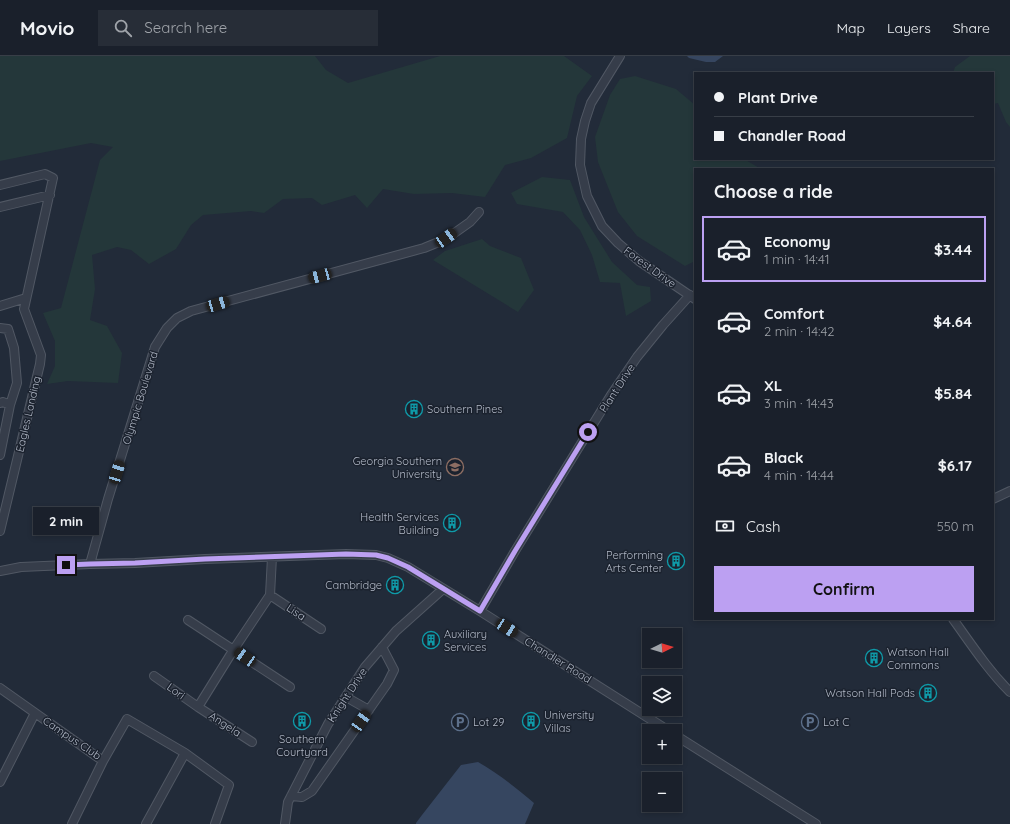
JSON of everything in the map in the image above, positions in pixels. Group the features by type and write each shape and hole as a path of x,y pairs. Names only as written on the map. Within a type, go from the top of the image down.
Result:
{"street":[{"name":"Forest Drive","path":"620,56 591,103 584,121 581,139 580,165 587,196 602,226 618,243 639,261 692,297"},
{"name":"Eagles Landing","path":"0,184 45,174 53,178 24,309 41,355 40,364 0,531"},
{"path":"0,207 50,195"},
{"name":"Olympic Boulevard","path":"90,564 108,499 155,347 167,328 177,318 191,311 424,248 446,238 470,222 479,212"},
{"name":"Plant Drive","path":"480,611 611,395 637,357 663,325 692,297"},
{"path":"0,306 26,298"},
{"path":"0,328 8,330 14,348 17,383 10,405 0,455"},
{"path":"0,403 3,402 10,405"},
{"path":"994,499 1010,491"},
{"name":"Chandler Road","path":"0,571 22,567 205,559 346,554 376,555 388,558 408,567 658,724"},
{"path":"198,707 270,595 272,557"},
{"name":"Knight Drive","path":"285,824 288,802 328,724 365,667 396,631 443,589"},
{"name":"Lisa","path":"270,595 321,629"},
{"path":"188,620 290,687"},
{"path":"954,620 997,679 1010,692"},
{"path":"292,796 302,797 312,791 387,684 394,670 382,647"},
{"name":"Lori","path":"154,676 198,707"},
{"name":"Campus Club","path":"0,688 103,761 127,719 184,753"},
{"path":"346,697 370,710"},
{"name":"Angela","path":"198,707 252,742"},
{"path":"0,782 35,713"},
{"path":"682,739 816,824"},
{"path":"146,824 184,753 229,785 215,824"},
{"path":"72,824 103,761"}],"shaded area":[{"path":"0,56 315,56 326,70 348,83 440,56 564,56 592,76 577,96 567,138 531,158 505,165 485,197 452,193 414,194 383,189 367,208 355,195 322,205 312,198 283,199 264,213 251,211 203,215 191,225 176,249 149,264 131,250 117,247 92,255 95,289 90,320 107,326 122,353 118,383 68,381 47,384 55,366 55,341 43,313 61,308 100,160 113,147 91,143 0,161"},
{"path":"970,56 1010,56 1010,127 1006,122 998,103 994,104 994,72 953,72 955,67"},
{"path":"635,76 676,89 694,104 694,160 746,160 759,168 694,168 694,262 685,266 637,236 618,212 598,162 595,137 610,95 620,79"},
{"path":"542,177 570,180 584,217 612,262 637,285 650,287 651,301 626,316 620,283 600,282 592,255 580,230 563,212 517,204 511,193"},
{"path":"482,239 490,246 521,258 534,290 518,312 433,260 445,251"}],"water":[{"path":"687,56 723,56 715,62 706,62 689,58"},
{"path":"478,762 507,781 534,803 525,824 416,824 461,765"}],"place":[{"name":"Southern Pines","path":"414,409"},
{"name":"Georgia Southern University","path":"455,467"},
{"name":"Health Services Building","path":"452,523"},
{"name":"Performing Arts Center","path":"676,561"},
{"name":"Cambridge","path":"395,585"},
{"name":"Auxiliary Services","path":"431,640"},
{"name":"Watson Hall Commons","path":"874,658"},
{"name":"Watson Hall Pods","path":"928,693"},
{"name":"Southern Courtyard","path":"302,721"},
{"name":"University Villas","path":"531,721"},
{"name":"Lot 29","path":"460,722"},
{"name":"Lot C","path":"810,722"}],"route":[{"path":"66,565 346,554 376,555 388,558 408,567 480,611 588,432"}]}
